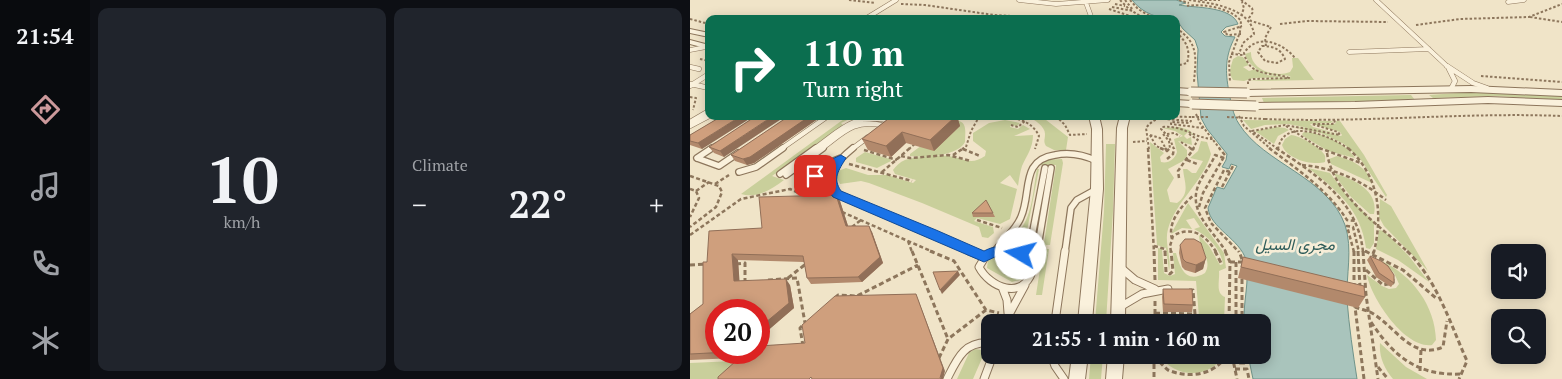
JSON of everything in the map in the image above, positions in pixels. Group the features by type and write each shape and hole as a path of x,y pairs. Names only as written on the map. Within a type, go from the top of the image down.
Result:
{"street":[{"path":"690,31 705,34"},
{"path":"690,42 705,46"},
{"path":"1180,89 1191,92 1248,89 1304,94 1451,89 1562,93"},
{"path":"1180,103 1256,106 1355,105 1488,100 1562,103"},
{"path":"1086,314 1097,188 1097,134 1095,120"},
{"path":"1119,314 1122,128 1124,120"},
{"path":"1077,379 1079,364"},
{"path":"1114,379 1115,364"}],"lane":[{"path":"872,15 896,0"},
{"path":"1019,0 1051,4 1108,0"},
{"path":"1376,0 1448,67 1468,81 1492,89"},
{"path":"1508,2 1524,0"},
{"path":"1086,1 1091,15"},
{"path":"690,50 705,47"},
{"path":"1349,52 1429,49"},
{"path":"1448,67 1455,81 1451,89"},
{"path":"692,84 705,77"},
{"path":"692,84 705,87"},
{"path":"691,120 705,113"},
{"path":"690,126 705,118"},
{"path":"739,172 756,167 822,120"},
{"path":"858,120 853,121 783,175 853,126 867,122 881,126"},
{"path":"837,194 831,185 830,174 888,120"},
{"path":"722,141 697,158 719,166 746,148"},
{"path":"996,251 1022,216 1030,170 1035,163 1044,157 1055,154 1077,154 1097,161"},
{"path":"843,160 823,168 814,180 819,191 837,194 932,233 984,257"},
{"path":"1010,314 1031,276 1030,268 1039,245 1048,168 1031,241 1025,250 1016,257"},
{"path":"1056,314 1071,208 1077,200 1097,188"},
{"path":"1025,284 1015,289 1002,287 984,275 980,270 980,264 984,257 996,251 1003,251 1016,257 1030,268"},
{"path":"1120,268 1136,280 1155,289"},
{"path":"1002,287 1007,300 1007,314"},
{"path":"1119,308 1135,296 1155,289 1188,290"},
{"path":"947,379 960,355 968,346 981,342"},
{"path":"984,379 990,364"},
{"path":"1054,364 1064,379"}],"path":[{"path":"849,0 878,4"},
{"path":"1120,0 1138,15"},
{"path":"1125,0 1133,10 1141,15"},
{"path":"1130,0 1138,9 1148,15"},
{"path":"1178,0 1222,10 1234,15 1240,21 1242,26 1241,34 1232,54 1229,69 1230,83"},
{"path":"1189,0 1226,6 1253,27 1255,32 1243,43 1239,54"},
{"path":"1199,1 1220,0"},
{"path":"1241,0 1244,8 1241,16"},
{"path":"1241,0 1252,8 1249,18 1251,21"},
{"path":"900,4 938,5 987,14 1013,15"},
{"path":"1181,4 1201,8"},
{"path":"1529,16 1562,4"},
{"path":"1125,6 1111,5 1119,10 1133,11"},
{"path":"1187,6 1222,10"},
{"path":"1106,7 1128,15"},
{"path":"1416,25 1460,19 1529,16 1562,22"},
{"path":"690,19 705,23"},
{"path":"1280,24 1309,20 1360,23 1388,22"},
{"path":"1240,21 1251,21 1271,27 1267,31 1264,42 1266,46 1280,51 1284,56 1284,61 1274,63 1261,58 1258,50 1260,47 1266,46"},
{"path":"1241,34 1228,34 1224,32 1242,26"},
{"path":"1180,37 1188,46 1187,63"},
{"path":"1244,55 1249,46 1264,42 1284,47 1295,58"},
{"path":"1232,54 1244,55 1249,64 1273,76 1289,77 1251,79 1248,80 1248,89"},
{"path":"1180,65 1187,63 1195,65"},
{"path":"1476,75 1562,82"},
{"path":"690,97 696,98 691,120"},
{"path":"1238,113 1244,126 1254,136 1324,190 1348,220 1356,221"},
{"path":"1225,117 1334,119 1500,114 1562,116"},
{"path":"1180,117 1215,117"},
{"path":"1334,119 1335,123 1332,124 1312,124 1338,132 1340,135 1285,125 1264,127 1252,131 1331,188 1356,221 1362,234 1365,251 1369,311 1378,379"},
{"path":"953,155 964,149 968,144 971,131 977,120"},
{"path":"1022,120 1033,126 1038,133 1039,141 1036,149"},
{"path":"1060,120 1066,125 1070,135 1097,134"},
{"path":"1154,120 1150,121 1146,128 1154,246 1155,313 1195,314 1193,290 1188,290"},
{"path":"1178,120 1191,121 1189,123 1171,122 1171,124 1204,128"},
{"path":"1011,126 1018,127 1025,121"},
{"path":"1285,125 1327,153 1363,164"},
{"path":"1167,158 1173,154 1174,148 1167,134 1161,129 1162,127 1183,128 1198,138"},
{"path":"1278,150 1280,140 1286,135 1294,132 1310,132 1330,137 1346,147 1363,164 1377,192 1378,223 1373,254"},
{"path":"1163,134 1170,144 1170,149 1167,151"},
{"path":"1167,134 1180,136"},
{"path":"1189,134 1198,138 1213,139"},
{"path":"1148,136 1156,146 1167,151"},
{"path":"1148,136 1160,138 1167,151"},
{"path":"1179,178 1178,171 1187,160 1198,138"},
{"path":"882,172 920,139"},
{"path":"1181,142 1193,150"},
{"path":"861,149 897,160"},
{"path":"964,149 980,156"},
{"path":"1327,153 1330,169 1349,196 1420,265 1467,361 1459,379"},
{"path":"900,156 910,158 953,155 971,160"},
{"path":"1154,246 1165,249 1166,272 1172,274 1172,239 1170,232 1173,222 1181,208 1194,195 1201,177 1216,155 1224,158"},
{"path":"843,160 912,181"},
{"path":"1187,160 1197,164"},
{"path":"1299,165 1330,169 1359,180 1386,200"},
{"path":"1222,187 1233,166"},
{"path":"1230,172 1224,170 1205,208 1208,219 1240,252 1243,262 1230,262"},
{"path":"715,184 729,175"},
{"path":"690,176 715,184 722,192 719,202 711,212 690,227"},
{"path":"696,191 709,182"},
{"path":"778,192 784,186"},
{"path":"690,189 696,191"},
{"path":"690,235 741,199 790,189 807,197"},
{"path":"690,217 698,202 696,191"},
{"path":"1194,195 1195,206 1205,224 1225,248 1230,262 1229,314"},
{"path":"1195,206 1205,208"},
{"path":"834,208 954,261 986,310 995,314"},
{"path":"846,232 861,220"},
{"path":"977,220 1002,228"},
{"path":"1354,292 1354,250 1348,226 1353,227 1359,246 1360,292"},
{"path":"1172,239 1176,234 1183,231 1200,234 1215,249 1221,263"},
{"path":"908,240 948,339"},
{"path":"1365,251 1408,273 1439,301"},
{"path":"787,279 809,261"},
{"path":"1365,261 1371,261"},
{"path":"1236,262 1236,314"},
{"path":"1377,263 1384,266"},
{"path":"690,265 708,264"},
{"path":"727,264 745,264 746,282 754,281"},
{"path":"832,301 838,296 857,296 918,265"},
{"path":"1365,268 1378,282 1386,285 1394,282 1391,273"},
{"path":"762,280 797,278 805,323"},
{"path":"1242,280 1242,314"},
{"path":"1360,301 1360,309"},
{"path":"1364,379 1355,308 1369,311 1420,350 1434,351 1443,347 1448,319"},
{"path":"936,363 948,339 986,310"},
{"path":"804,353 800,328 812,317"},
{"path":"1371,321 1391,349 1404,362 1420,372 1440,376 1462,374"},
{"path":"1420,350 1420,372"},
{"path":"1154,364 1154,379"},
{"path":"1163,364 1179,375 1196,378 1213,373 1222,364"},
{"path":"1234,364 1237,379"},
{"path":"1377,366 1388,379"},
{"path":"1235,369 1247,369 1249,379"}],"green space":[{"path":"1251,52 1255,64 1259,68 1278,74 1290,72 1293,67 1292,58 1298,58 1314,80 1249,81 1291,77 1269,74 1256,69 1249,62 1245,54"},
{"path":"1238,56 1243,57 1249,65 1243,67 1249,71 1255,69 1267,75 1289,77 1253,78 1244,81 1233,80 1230,72 1231,67 1233,59"},
{"path":"1471,92 1562,96 1562,100 1495,96 1433,98 1429,95"},
{"path":"1411,95 1415,100 1264,103 1262,98"},
{"path":"843,120 847,120 772,176 784,180 769,190 758,194 741,194"},
{"path":"956,120 960,121 965,128 965,142 961,147 940,155 910,156 910,154"},
{"path":"1005,120 1020,123 1017,126 1011,125 1010,127 1018,129 1023,125 1030,129 1014,136 1033,135 1033,140 1022,166 1018,186 1010,175 1000,183 1017,189 1010,219 1000,224 977,218 974,221 993,227 994,233 988,238 982,237 979,227 922,203 861,181 840,184 837,178 838,171 846,168 868,175 887,175 913,183 916,180 895,174 893,170 901,162 914,158 939,156 971,161 980,159 985,156 986,151 973,141 973,133 989,123"},
{"path":"1034,120 1046,120 1068,137 1066,150 1054,150 1046,146 1044,142 1045,131"},
{"path":"1243,120 1333,121 1331,123 1310,124 1313,127 1339,134 1288,124 1265,125 1251,129"},
{"path":"1336,121 1340,121 1364,155 1387,195 1386,197 1361,160 1344,144 1321,133 1292,127 1309,128 1341,136 1340,132 1313,124 1334,124"},
{"path":"1179,127 1189,130 1196,137 1188,132 1184,136 1187,139 1191,137 1192,145 1178,141 1187,150 1187,156 1183,161 1168,169 1174,178 1167,190 1170,202 1177,203 1184,195 1186,187 1183,169 1196,173 1203,161 1190,158 1198,151 1201,141 1207,142 1211,154 1202,174 1177,209 1168,229 1169,271 1166,248 1157,245 1150,142 1164,153 1160,157 1161,162 1169,162 1175,157 1177,152 1174,139 1183,136 1175,131 1163,128"},
{"path":"1277,127 1289,130 1278,136 1274,144 1255,131"},
{"path":"1304,132 1332,139 1346,148 1355,158 1328,151 1303,136"},
{"path":"1291,135 1303,139 1322,151 1325,155 1325,162 1314,163 1294,158 1282,145 1285,139"},
{"path":"1106,144 1115,144 1107,314 1096,314 1104,211"},
{"path":"865,152 890,159 891,161 877,168 856,162 856,158"},
{"path":"1337,156 1363,168 1372,183 1331,164 1329,159"},
{"path":"1062,159 1063,163 1050,245 1046,245 1045,249 1049,249 1042,295 1036,295 1056,165 1039,165 1046,160"},
{"path":"1308,168 1330,173 1347,196 1374,222 1374,243 1370,249 1366,248 1359,223 1346,202 1329,184"},
{"path":"1037,169 1039,169 1025,241 1018,245 1013,245 1009,241 1017,234 1027,218"},
{"path":"1333,173 1356,182 1368,192 1373,198 1374,214 1370,214 1351,197"},
{"path":"1380,199 1391,206 1428,271 1384,226 1379,217"},
{"path":"1188,203 1224,253 1226,268 1219,271 1219,286 1220,293 1225,297 1224,314 1199,314 1196,281 1158,280 1158,248 1162,249 1164,273 1170,276 1175,274 1173,253 1176,253 1185,273 1193,277 1205,273 1207,259 1199,235 1209,246 1220,265 1223,264 1222,258 1213,244 1194,229 1200,227 1194,218 1186,220 1192,229 1182,228 1171,234"},
{"path":"1379,230 1384,231 1408,255 1429,282 1398,260 1376,249"},
{"path":"995,256 1001,257 1024,270 1025,276 1023,279 1012,282 987,268 988,260"},
{"path":"1382,261 1403,275 1420,293 1427,304 1435,327 1436,340 1432,345 1422,344 1411,339 1401,331 1382,308 1367,275 1389,289 1396,288 1399,284 1394,273"},
{"path":"1380,343 1406,367 1427,379 1393,379 1383,362 1380,353"},
{"path":"975,349 981,350 981,361 973,379 957,379 969,353"},
{"path":"690,363 734,364 731,379 690,379"},
{"path":"1090,364 1102,364 1101,379 1089,379"},
{"path":"1168,364 1216,364 1202,372 1192,373 1174,368"}],"water":[{"name":"مجرى السيل","path":"1132,0 1176,0 1186,3 1179,5 1212,9 1228,14 1238,24 1226,27 1221,32 1225,36 1235,37 1229,51 1227,70 1231,100 1239,124 1250,138 1264,150 1311,182 1325,195 1337,209 1345,225 1349,243 1347,300 1357,379 1253,379 1250,364 1271,364 1271,314 1244,314 1247,275 1246,260 1238,246 1214,222 1208,208 1217,187 1224,189 1237,166 1231,164 1229,169 1222,167 1227,154 1207,129 1201,118 1197,72 1198,49 1195,40 1180,25 1180,15 1152,15 1141,9"}],"building":[{"path":"715,120 735,120 698,143 690,141 690,135"},
{"path":"750,120 767,120 720,151 709,147"},
{"path":"783,120 804,120 750,157 743,159 731,155"},
{"path":"887,120 952,120 930,140 902,132 886,146 862,139"},
{"path":"836,195 846,226 869,226 880,257 858,277 807,278 803,256 732,254 734,281 786,279 789,303 770,319 770,299 705,299 705,353 690,354 690,314 703,304 703,262 707,262 709,231 762,228 759,197"},
{"path":"986,200 993,213 972,213"},
{"path":"1185,239 1194,239 1201,243 1206,258 1204,261 1196,265 1183,259 1180,245"},
{"path":"1370,256 1388,266 1394,275 1394,283 1379,273"},
{"path":"1243,257 1364,286 1365,297 1241,267"},
{"path":"958,271 940,290 933,272"},
{"path":"1163,289 1192,289 1193,305 1164,304"},
{"path":"916,294 943,368 940,378 942,379 812,379 811,377 809,379 718,379 733,364 770,364 770,345 805,343 802,325 835,296"}],"route":[{"path":"815,176 828,164 841,158 830,174 831,185 837,194 932,233 984,257 996,251 1007,252 1016,257 1021,254"}]}
